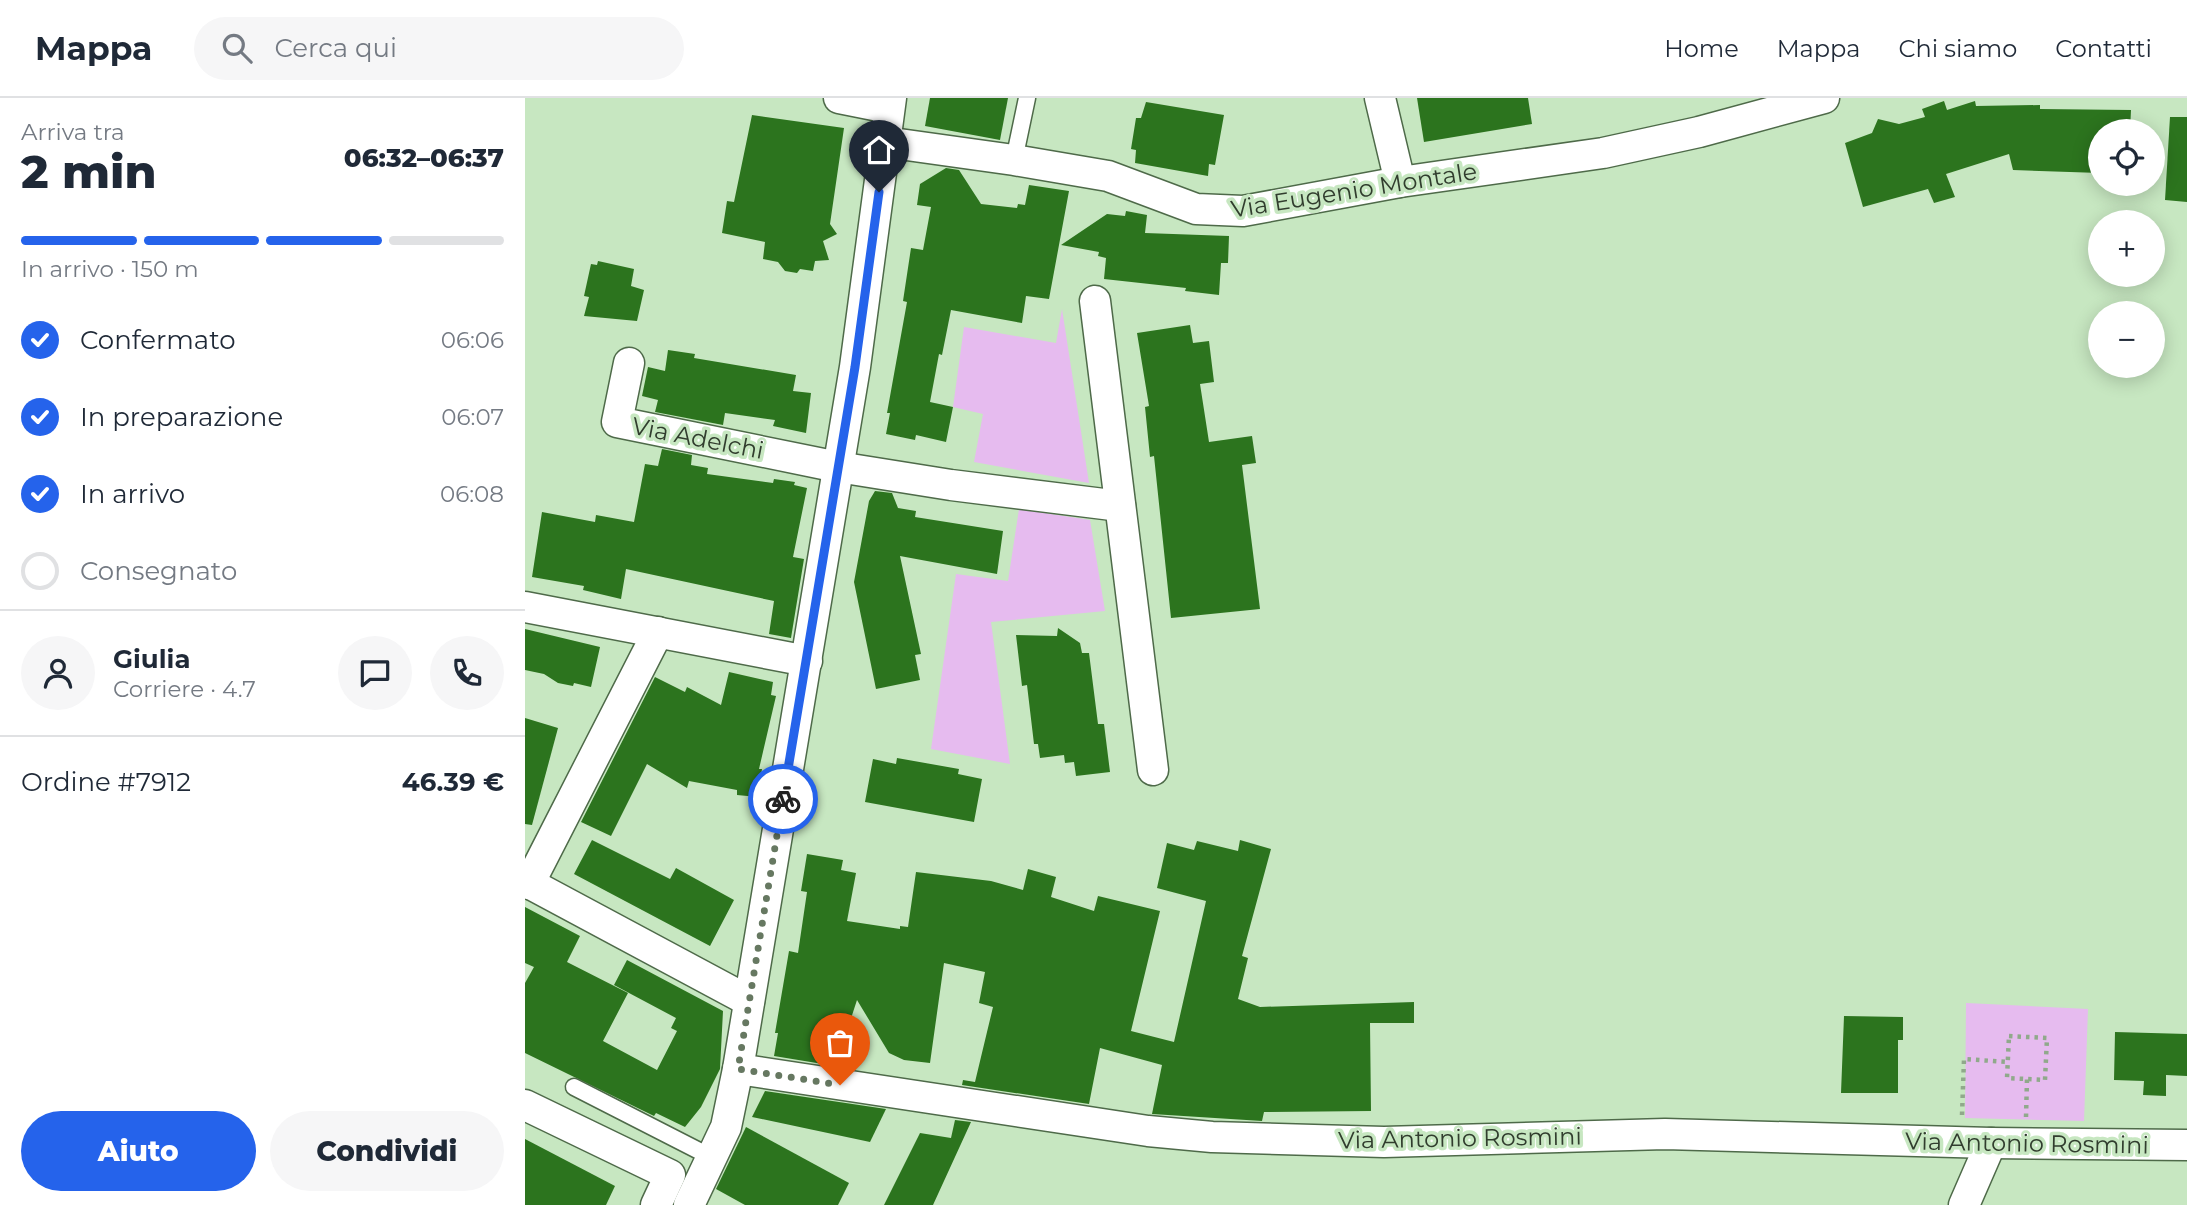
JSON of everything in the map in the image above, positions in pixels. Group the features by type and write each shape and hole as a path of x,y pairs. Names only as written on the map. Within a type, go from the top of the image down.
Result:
{"street":[{"path":"689,1205 726,1127 738,1069 855,367 890,103 839,98"},
{"path":"1380,98 1400,182"},
{"name":"Via Eugenio Montale","path":"885,142 1108,176 1179,204 1218,211 1243,211 1400,182 1604,153 1699,132 1824,98"},
{"path":"1095,301 1153,770"},
{"name":"Via Adelchi","path":"629,363 617,422 838,467"},
{"path":"838,467 951,485 1120,506"},
{"path":"525,607 807,661"},
{"path":"658,632 526,886 749,1001"},
{"name":"Via Antonio Rosmini","path":"738,1069 1148,1131 1212,1137 1384,1142 1665,1135 1961,1143 2187,1145"},
{"path":"525,1105 670,1175 656,1205"},
{"path":"1964,1205 1991,1143"}],"lane":[{"path":"1014,160 1027,98"},
{"path":"574,1087 711,1157"}],"path":[{"path":"2009,1036 2047,1038 2045,1080 2027,1079 2007,1078 2009,1036"},
{"path":"1961,1143 1964,1059 2008,1062"},
{"path":"2025,1144 2027,1079"}],"shaded area":[{"path":"1062,309 1089,483 974,462 983,414 953,407 964,327 1056,343"},
{"path":"1019,509 1090,520 1105,611 991,622 1010,764 931,749 956,574 1008,581"},
{"path":"1966,1003 2088,1009 2084,1121 1965,1118"}],"building":[{"path":"930,98 1008,98 1000,140 925,126"},
{"path":"1417,98 1528,98 1532,124 1424,142"},
{"path":"1944,101 1947,110 1975,101 1976,106 2040,105 2040,109 2131,110 2131,119 2088,119 2088,173 2013,170 2009,154 1946,174 1955,197 1934,203 1928,189 1863,207 1845,143 1872,133 1878,119 1899,124 1925,117 1922,109"},
{"path":"1146,102 1224,115 1215,165 1209,164 1208,176 1135,163 1136,150 1131,149 1136,118 1141,118"},
{"path":"752,115 844,128 830,224 837,234 823,241 829,260 815,261 813,271 785,271 778,262 763,259 765,242 722,233 727,201 734,202"},
{"path":"2170,117 2187,117 2187,202 2165,200"},
{"path":"946,168 959,170 981,204 1017,208 1018,204 1025,205 1029,185 1069,191 1049,299 1026,296 1022,323 951,310 930,402 953,407 946,442 916,435 915,440 886,434 890,413 887,413 907,302 903,301 911,248 923,250 931,207 917,205 920,184"},
{"path":"1126,211 1147,215 1145,233 1229,236 1228,263 1221,263 1219,295 1185,291 1186,288 1104,279 1106,258 1098,256 1099,252 1061,245 1107,214 1125,216"},
{"path":"598,261 634,269 631,286 644,290 637,321 584,316 589,297 584,296 591,264 597,265"},
{"path":"1190,325 1193,343 1209,341 1214,382 1200,384 1209,442 1252,436 1256,463 1242,465 1260,609 1171,618 1154,456 1150,457 1145,407 1149,406 1137,333"},
{"path":"668,350 695,354 694,358 796,375 793,391 811,393 806,433 773,426 775,420 725,413 723,425 655,412 658,400 642,396 648,367 665,371"},
{"path":"662,449 692,455 691,465 708,468 707,474 773,483 774,479 795,482 794,485 807,488 793,557 804,559 791,638 769,634 774,601 626,569 621,599 583,590 584,586 532,577 542,512 595,522 596,515 634,522 645,464 658,466"},
{"path":"875,491 892,493 898,508 916,511 915,517 1003,531 997,574 900,556 921,654 915,655 920,680 876,689 854,582 869,501"},
{"path":"1058,628 1080,643 1082,653 1089,653 1098,724 1104,724 1110,772 1076,776 1074,762 1065,763 1064,755 1040,758 1038,744 1034,744 1027,685 1022,686 1016,635 1057,636"},
{"path":"525,629 600,647 591,687 558,683 544,674 525,670"},
{"path":"729,672 773,682 771,695 776,696 759,769 762,769 758,797 737,795 737,790 689,781 687,788 647,764 611,836 581,822 655,677 685,692 687,687 721,705"},
{"path":"525,718 558,728 532,825 525,824"},
{"path":"897,758 959,769 958,774 982,779 974,822 865,802 873,759 896,764"},
{"path":"592,840 670,879 676,868 734,900 710,946 574,874"},
{"path":"1240,840 1271,849 1242,956 1248,958 1238,999 1260,1007 1414,1002 1414,1023 1370,1023 1371,1111 1264,1112 1262,1121 1152,1114 1162,1065 1100,1048 1089,1104 962,1085 963,1080 975,1082 993,1007 979,1003 985,972 944,963 930,1063 904,1060 889,1053 857,1000 842,1046 838,1045 835,1066 774,1056 778,1033 775,1033 789,951 798,953 807,892 801,891 807,854 843,860 841,870 856,873 847,921 900,929 900,926 908,927 916,872 991,881 1023,890 1028,869 1056,877 1051,897 1094,911 1098,896 1160,911 1131,1031 1174,1042 1206,901 1157,888 1167,843 1194,850 1197,841 1238,851"},
{"path":"525,907 580,936 567,962 628,993 603,1041 657,1070 677,1031 671,1028 676,1018 614,985 627,960 723,1011 720,1069 701,1107 685,1127 656,1113 654,1116 525,1053 525,983 534,967 525,963"},
{"path":"1844,1016 1903,1017 1903,1040 1898,1040 1898,1093 1841,1093"},
{"path":"2115,1032 2187,1034 2187,1076 2166,1075 2166,1096 2143,1095 2144,1081 2114,1080"},
{"path":"765,1091 886,1109 870,1142 752,1117"},
{"path":"955,1120 971,1122 933,1205 884,1205 920,1133 951,1138"},
{"path":"746,1127 849,1183 838,1205 745,1205 716,1189"},
{"path":"525,1139 615,1186 606,1205 525,1205"}],"way so far":[{"path":"783,799 738,1069 840,1085"}],"route":[{"path":"783,799 855,367 879,192"}]}
